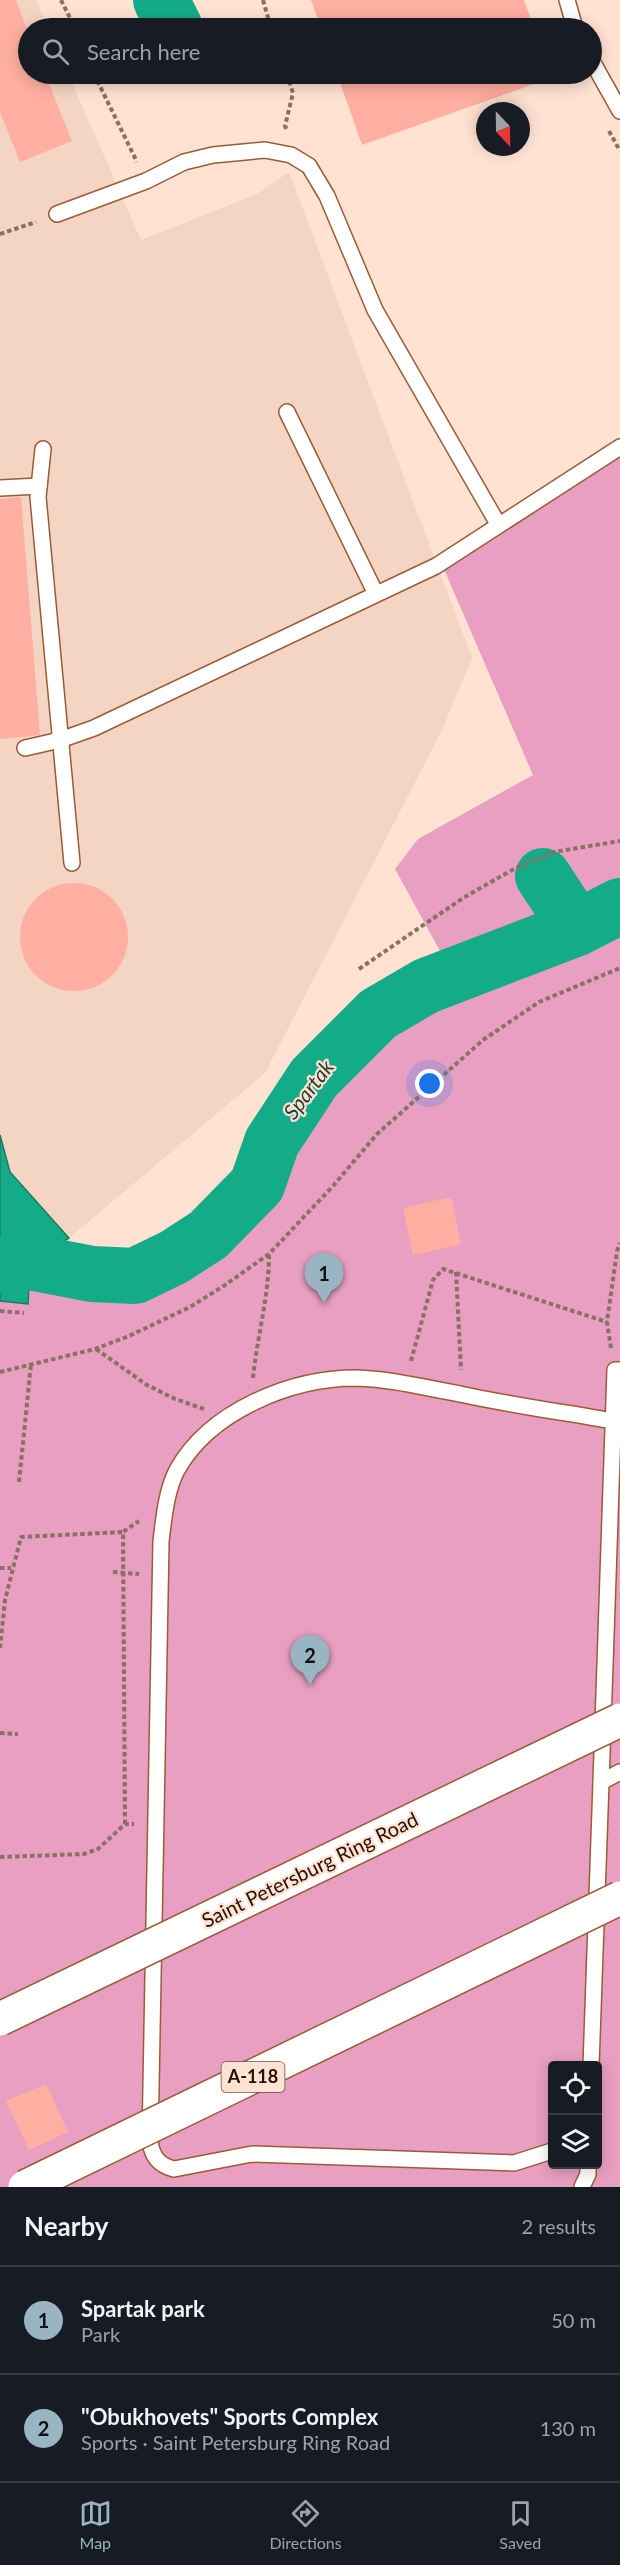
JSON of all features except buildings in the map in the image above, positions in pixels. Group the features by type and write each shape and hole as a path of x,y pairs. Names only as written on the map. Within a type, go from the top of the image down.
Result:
{"highway":[{"name":"Saint Petersburg Ring Road","path":"0,2019 620,1720"},
{"name":"А-118","path":"25,2187 620,1898"}],"lane":[{"path":"567,0 572,18"},
{"path":"602,80 620,111"},
{"path":"57,214 146,181 184,162 240,151 266,150 291,155 309,166 327,196 375,310 498,524"},
{"path":"287,412 375,594"},
{"path":"25,748 60,740 94,728 436,566 620,447"},
{"path":"43,449 38,497 72,863"},
{"path":"0,488 39,486"},
{"path":"591,2061 612,1421 617,1370"},
{"path":"548,2152 514,2163 252,2154 174,2169 159,2162 152,2153 150,2140 160,1575 166,1503 176,1471 195,1444 222,1420 254,1403 320,1381 356,1378 405,1382 462,1395 612,1421"},
{"path":"601,1782 620,1772"},
{"path":"582,2187 588,2169"}],"path":[{"path":"61,0 70,18"},
{"path":"263,0 268,18"},
{"path":"99,84 146,181"},
{"path":"290,84 293,93 285,126 309,166"},
{"path":"0,234 57,214"},
{"path":"359,969 463,898 512,870 555,852 620,841"},
{"path":"0,1372 95,1349 129,1336 190,1307 269,1254 333,1186 377,1134 483,1040 539,1002 620,968"},
{"path":"617,1370 607,1322 620,1243"},
{"path":"254,1403 256,1347 269,1276 269,1254"},
{"path":"405,1382 434,1280 443,1269 607,1322"},
{"path":"456,1272 462,1395"},
{"path":"0,1311 24,1313"},
{"path":"95,1349 147,1385 175,1399 198,1405 222,1420"},
{"path":"19,1482 31,1364"},
{"path":"0,1648 5,1600 21,1537 123,1532 166,1503"},
{"path":"123,1532 125,1824"},
{"path":"0,1568 11,1568"},
{"path":"0,1732 18,1734"},
{"path":"0,1857 84,1854 98,1849 125,1824 156,1826"}],"shaded area":[{"path":"0,0 36,0 44,18 18,18 18,84 72,84 141,240 257,194 289,172 472,658 442,730 265,1073 69,1238 10,1172 0,1135"},
{"path":"620,456 620,2187 0,2187 0,1301 28,1304 29,1273 112,1265 150,1251 175,1236 198,1219 239,1178 343,1045 363,1027 385,1013 456,980 395,869 418,839 533,775 443,567"},
{"path":"0,1135 10,1172 69,1238 30,1262 28,1304 0,1301"}],"waterway":[{"path":"161,0 170,18"},
{"path":"543,876 577,928"},
{"name":"Spartak","path":"0,1265 30,1262 92,1274 135,1276 174,1257 208,1235 257,1185 272,1142 314,1078 378,1014 426,986 577,928 620,906"}],"place":[{"name":"Spartak park","path":"324,1303"},
{"name":"\"Obukhovets\" Sports Complex","path":"310,1685"}]}
